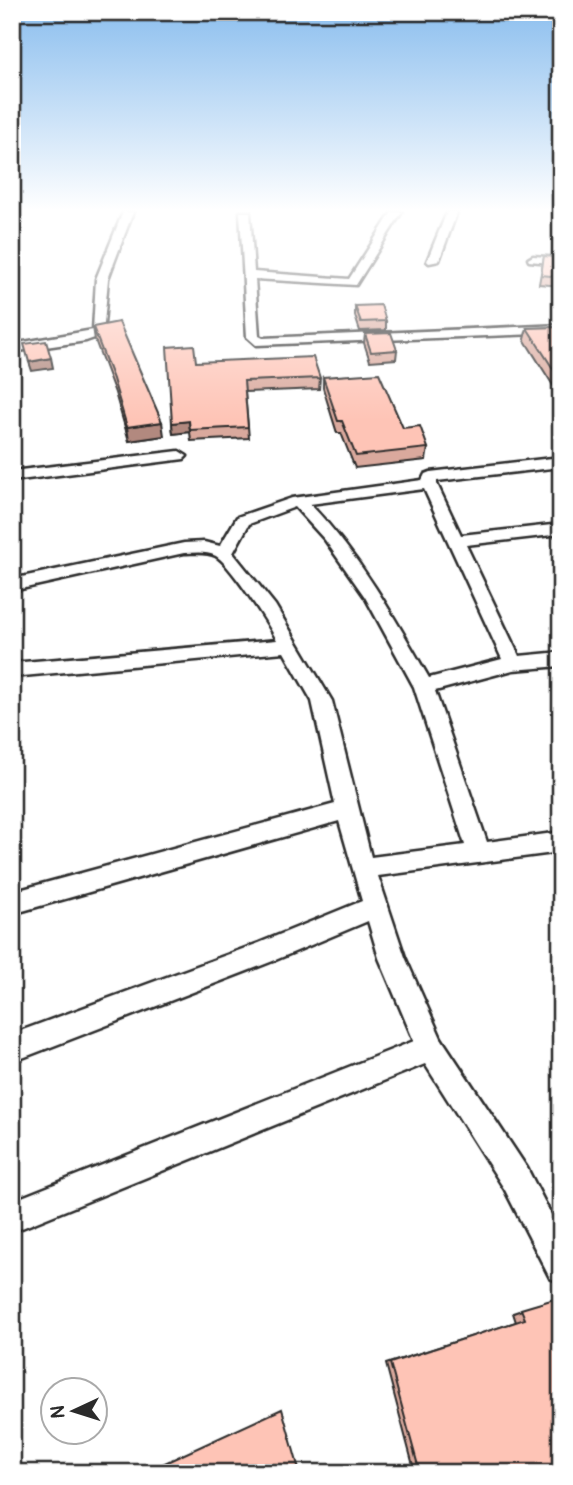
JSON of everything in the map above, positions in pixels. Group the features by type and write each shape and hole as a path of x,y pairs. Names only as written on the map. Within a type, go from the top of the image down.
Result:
{"street":[{"path":"12,348 86,337 99,332 102,281"},
{"path":"249,281 253,337 260,342 561,329"},
{"path":"330,281 353,281"},
{"path":"12,476 179,456"},
{"path":"513,663 429,484 430,477 561,462"},
{"path":"224,553 243,521 298,501 429,484"},
{"path":"298,501 331,536 373,595 424,687 479,853"},
{"path":"456,541 561,529"},
{"path":"12,584 184,548 204,547 224,553 269,609 322,701 346,810 392,958 431,1048 516,1180 561,1266"},
{"path":"12,670 292,645"},
{"path":"424,687 513,663 561,659"},
{"path":"12,903 346,810"},
{"path":"362,868 561,842"},
{"path":"12,1048 264,953 375,907"},
{"path":"12,1217 431,1048"}],"building":[{"path":"381,305 386,321 361,322 355,306"},
{"path":"119,322 162,422 127,427 113,379 93,327"},
{"path":"561,327 561,381 527,328"},
{"path":"391,333 397,350 371,352 365,334"},
{"path":"46,341 51,358 29,362 24,344"},
{"path":"194,345 196,362 313,357 320,378 244,381 248,427 190,430 189,421 172,423 167,347"},
{"path":"379,373 403,428 420,426 428,448 356,456 342,421 338,421 323,377"},
{"path":"561,1297 561,1473 420,1473 390,1363 525,1319 521,1309"},
{"path":"282,1409 300,1473 143,1473"}]}
